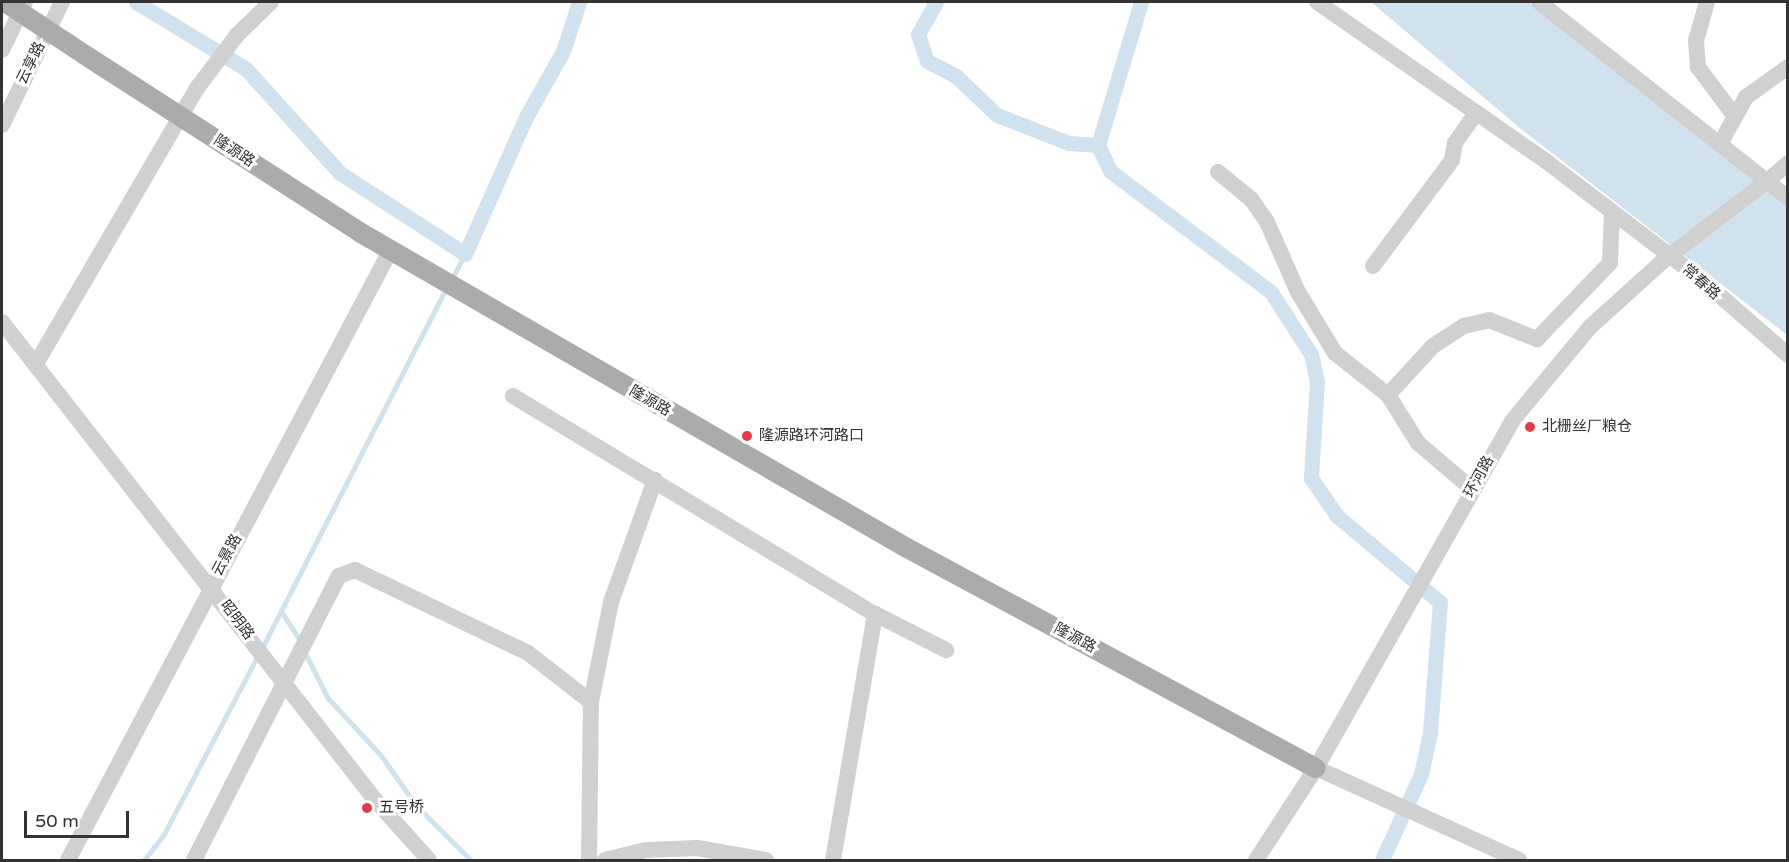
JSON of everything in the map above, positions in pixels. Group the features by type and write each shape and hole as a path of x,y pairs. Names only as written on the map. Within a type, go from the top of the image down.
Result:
{"main road":[{"name":"隆源路","path":"17,4 85,55 417,267 907,548 1316,768"}],"street":[{"name":"云享路","path":"2,125 62,2"},
{"path":"37,362 208,73 237,35 271,2"},
{"name":"常春路","path":"1317,2 1612,212 1788,355"},
{"path":"1539,2 1788,198"},
{"path":"1707,2 1696,40 1698,67 1733,114"},
{"path":"2,50 17,4"},
{"path":"1720,144 1733,114 1746,97 1788,67"},
{"path":"1373,266 1452,160 1455,143 1476,113"},
{"name":"环河路","path":"1256,861 1316,768 1512,421 1561,357 1663,261 1788,163"},
{"path":"1218,172 1251,199 1267,222 1298,292 1335,353 1388,395 1418,443 1472,489"},
{"path":"1388,395 1433,346 1464,326 1489,320 1537,339 1610,263 1612,212"},
{"name":"云景路","path":"68,861 211,586 390,251"},
{"name":"昭明路","path":"2,322 240,622 285,685 429,861"},
{"path":"513,396 875,614 946,650"},
{"path":"589,861 591,702 611,602 655,480"},
{"path":"194,861 339,576 355,570 528,653 591,702"},
{"path":"833,861 875,614"},
{"path":"1316,768 1519,861"},
{"path":"605,861 646,850 697,848 765,861"}],"water":[{"path":"1371,2 1528,2 1787,207 1787,335 1521,129"}],"waterway":[{"path":"136,2 246,69 340,173 465,254 526,117 563,51 579,2"},
{"path":"936,2 918,34 927,61 956,76 997,115 1069,143 1098,145"},
{"path":"1141,2 1098,145 1110,171 1271,292 1311,354 1317,382 1311,478 1337,516 1440,602 1430,733 1421,774 1382,860"},
{"path":"452,279 465,254"},
{"path":"261,650 446,289"},
{"path":"282,612 301,641"},
{"path":"306,654 328,698 381,755 416,805 471,860"},
{"path":"144,860 163,836 257,657"}],"place":[{"name":"北栅丝厂粮仓","path":"1530,427"},
{"name":"隆源路环河路口","path":"747,436"},
{"name":"五号桥","path":"367,808"}]}
